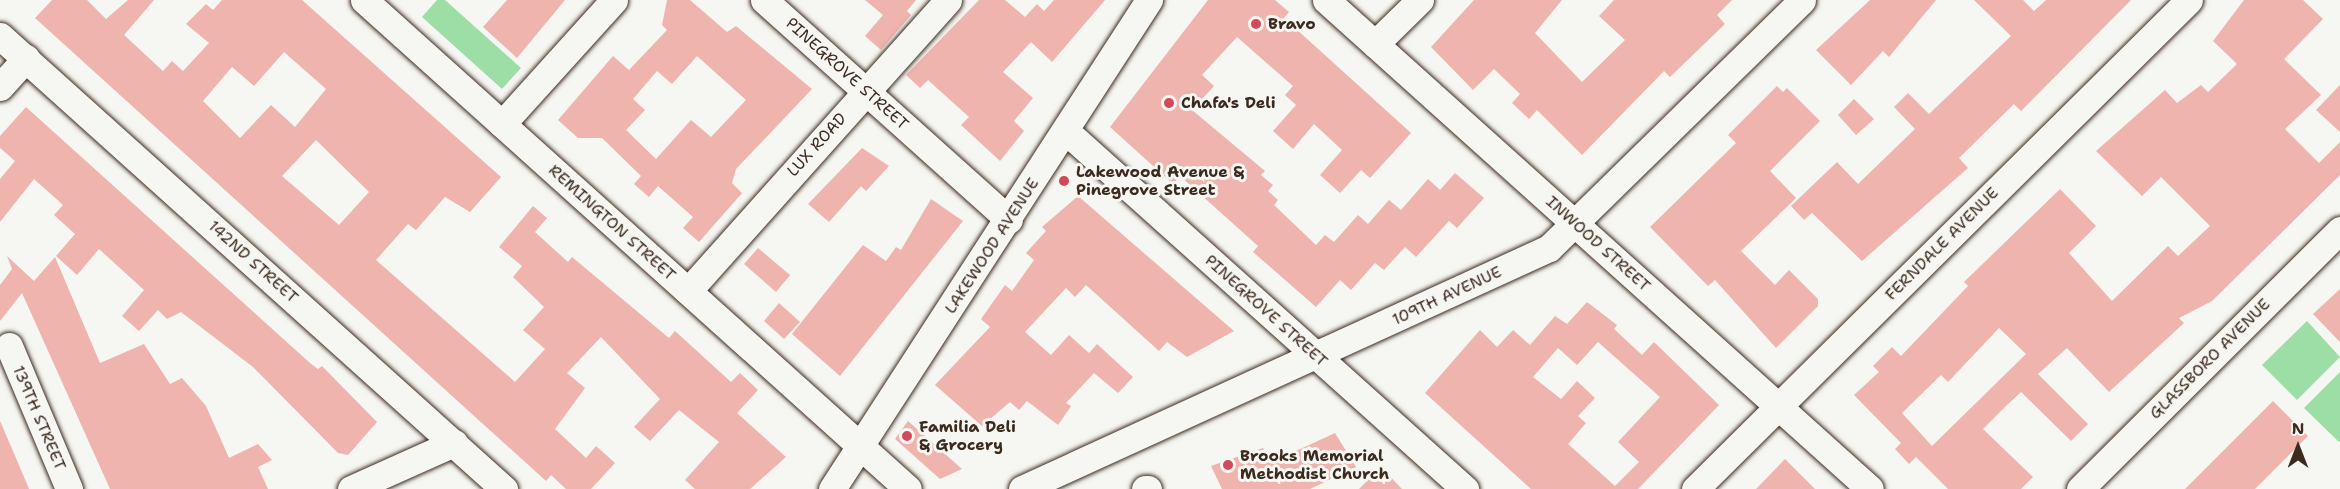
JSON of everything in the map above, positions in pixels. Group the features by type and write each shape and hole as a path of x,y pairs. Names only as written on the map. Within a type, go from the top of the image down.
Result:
{"street":[{"name":"REMINGTON STREET","path":"364,0 861,445"},
{"path":"502,124 614,0"},
{"name":"PINEGROVE STREET","path":"764,0 1009,220"},
{"name":"LUX ROAD","path":"688,291 948,0"},
{"name":"LAKEWOOD AVENUE","path":"832,489 1067,132 1149,0"},
{"name":"INWOOD STREET","path":"1326,0 1870,489"},
{"path":"1375,44 1420,0"},
{"name":"109TH AVENUE","path":"1027,488 1317,357 1549,248 1803,0"},
{"name":"FERNDALE AVENUE","path":"1695,489 2189,0"},
{"name":"142ND STREET","path":"0,36 504,489"},
{"path":"0,87 26,58"},
{"name":"PINEGROVE STREET","path":"1067,132 1465,489"},
{"name":"GLASSBORO AVENUE","path":"2080,489 2340,230"},
{"name":"139TH STREET","path":"9,346 69,489"},
{"path":"351,489 454,443"},
{"path":"861,445 908,489"}],"green space":[{"path":"437,0 445,0 521,68 502,89 422,17"},
{"path":"2307,321 2340,357 2297,400 2262,365"},
{"path":"2340,372 2340,441 2339,442 2304,408"}],"building":[{"path":"52,0 87,0 106,19 128,0 154,0 124,35 163,71 172,61 183,71 209,43 186,24 206,4 213,10 222,0 302,0 501,177 470,212 445,197 416,230 408,224 376,260 515,382 545,349 523,330 544,307 513,277 522,266 499,247 533,206 547,218 535,232 568,262 572,257 669,338 675,331 731,382 740,373 758,390 737,413 786,457 750,489 695,489 685,480 719,442 679,410 650,441 634,427 660,399 601,337 567,373 585,388 555,429 586,458 596,446 615,463 591,489 566,489 551,475 546,481 35,18","holes":["284,52 326,89 295,127 271,105 240,138 203,101 232,67 254,86","316,140 369,192 339,225 282,176"]},
{"path":"507,0 565,0 517,58 483,27"},
{"path":"667,0 690,0 727,32 736,26 812,89 736,169 732,183 742,193 699,242 683,228 693,217 658,186 649,197 634,184 641,176 602,138 578,138 558,120 613,56 629,70 667,30 662,25","holes":["697,56 746,100 711,137 691,120 656,159 626,130 645,110 633,99 657,71 672,84"]},
{"path":"865,0 916,0 907,11 911,15 881,50 865,36 883,15"},
{"path":"979,0 1005,0 1025,17 1037,4 1044,11 1054,0 1105,0 1052,62 1031,42 1003,72 1033,98 1014,121 1024,131 1000,161 961,125 969,117 928,80 920,88 906,75"},
{"path":"1208,0 1275,0 1289,12 1284,18 1411,133 1370,178 1361,170 1340,193 1320,175 1342,150 1314,124 1293,149 1273,131 1296,105 1285,95 1293,86 1237,37 1202,75 1214,86 1192,110 1265,171 1261,175 1273,185 1268,191 1278,200 1274,205 1316,245 1325,235 1334,242 1358,215 1368,224 1389,200 1401,210 1428,179 1440,190 1455,173 1484,198 1457,228 1449,221 1416,257 1405,247 1384,270 1375,263 1351,290 1340,280 1316,307 1253,252 1258,246 1180,176 1173,184 1110,127"},
{"path":"1474,0 1562,0 1535,33 1582,82 1625,40 1599,16 1614,0 1732,0 1717,15 1725,24 1670,77 1664,71 1582,155 1537,110 1529,119 1512,103 1520,94 1494,69 1473,90 1431,47"},
{"path":"1870,0 1936,0 1889,57 1883,51 1851,85 1816,50"},
{"path":"1974,0 2023,0 2034,11 2046,0 2131,0 2021,111 2014,104 1959,158 1968,168 1862,261 1812,213 1804,220 1791,206 1837,162 1858,184 1915,129 1894,107 1908,93 1929,114 2011,36"},
{"path":"2244,0 2303,0 2323,19 2284,59 2321,95 2285,129 2319,163 2340,142 2340,175 2212,301 2179,318 2184,323 2109,392 2067,348 2038,374 2088,424 2071,441 2021,392 2007,405 1983,429 2033,477 2021,489 1948,489 1916,457 1909,464 1895,449 1901,443 1854,395 1879,372 1873,366 1892,347 1901,356 1968,286 1964,282 2060,189 2096,226 2069,253 2112,301 2168,246 2178,256 2210,226 2161,177 2142,196 2096,151 2165,90 2177,103 2201,85 2208,92 2237,64 2213,41","holes":["1999,328 2026,354 1932,446 1902,413 1941,375 1948,382"]},
{"path":"2340,85 2340,132 2316,110"},
{"path":"1777,86 1783,92 1787,88 1820,121 1770,171 1796,198 1741,251 1775,285 1789,270 1818,299 1818,306 1776,348 1715,280 1708,286 1650,227 1736,143 1728,135"},
{"path":"1854,99 1874,119 1856,135 1838,115"},
{"path":"26,107 310,363 318,369 322,366 377,422 348,455 338,453 253,367 181,312 167,319 158,310 139,331 122,316 144,290 99,249 77,275 56,256 75,234 54,215 63,205 34,179 0,222 0,179 15,161 0,148 0,136"},
{"path":"862,148 889,166 866,191 861,186 829,222 808,204"},
{"path":"1078,196 1234,331 1187,357 1167,342 1159,351 1086,285 1075,297 1066,288 1025,332 1051,355 1069,335 1089,353 1097,344 1133,377 1118,393 1094,373 1066,403 1071,406 1058,425 1027,401 1019,410 1010,402 982,426 935,385 990,327 981,319 1005,285 1012,291 1034,260 1026,253 1046,231 1042,227"},
{"path":"931,199 963,221 840,376 792,334 863,245 886,261 896,247 901,250"},
{"path":"758,248 790,275 776,292 744,264"},
{"path":"7,256 34,281 55,257 100,363 144,344 170,384 182,378 206,406 229,458 258,444 272,460 258,467 268,489 110,489 22,293 0,321 0,285 12,269"},
{"path":"2340,289 2340,342 2313,314"},
{"path":"1587,302 1617,325 1614,329 1642,355 1654,342 1719,405 1638,489 1531,489 1425,393 1480,330 1497,347 1513,330 1530,345 1555,316 1567,324","holes":["1598,342 1660,397 1618,442 1639,462 1615,486 1568,444 1586,423 1578,416 1595,398 1577,381 1561,399 1533,377 1558,348 1577,365"]},
{"path":"779,303 800,322 784,339 764,321"},
{"path":"2273,401 2308,436 2255,489 2185,489"},
{"path":"0,421 16,458 29,489 0,489"},
{"path":"908,421 962,469 940,479 895,439"},
{"path":"1335,433 1356,467 1310,489 1222,489 1211,466 1263,448 1270,463"},
{"path":"1785,459 1815,489 1756,489"},
{"path":"1381,467 1402,489 1359,489"}],"place":[{"name":"Bravo","path":"1256,24"},
{"name":"Chafa's Deli","path":"1169,103"},
{"name":"Lakewood Avenue & Pinegrove Street","path":"1064,181"},
{"name":"Familia Deli & Grocery","path":"907,436"},
{"name":"Brooks Memorial Methodist Church","path":"1228,465"}]}
